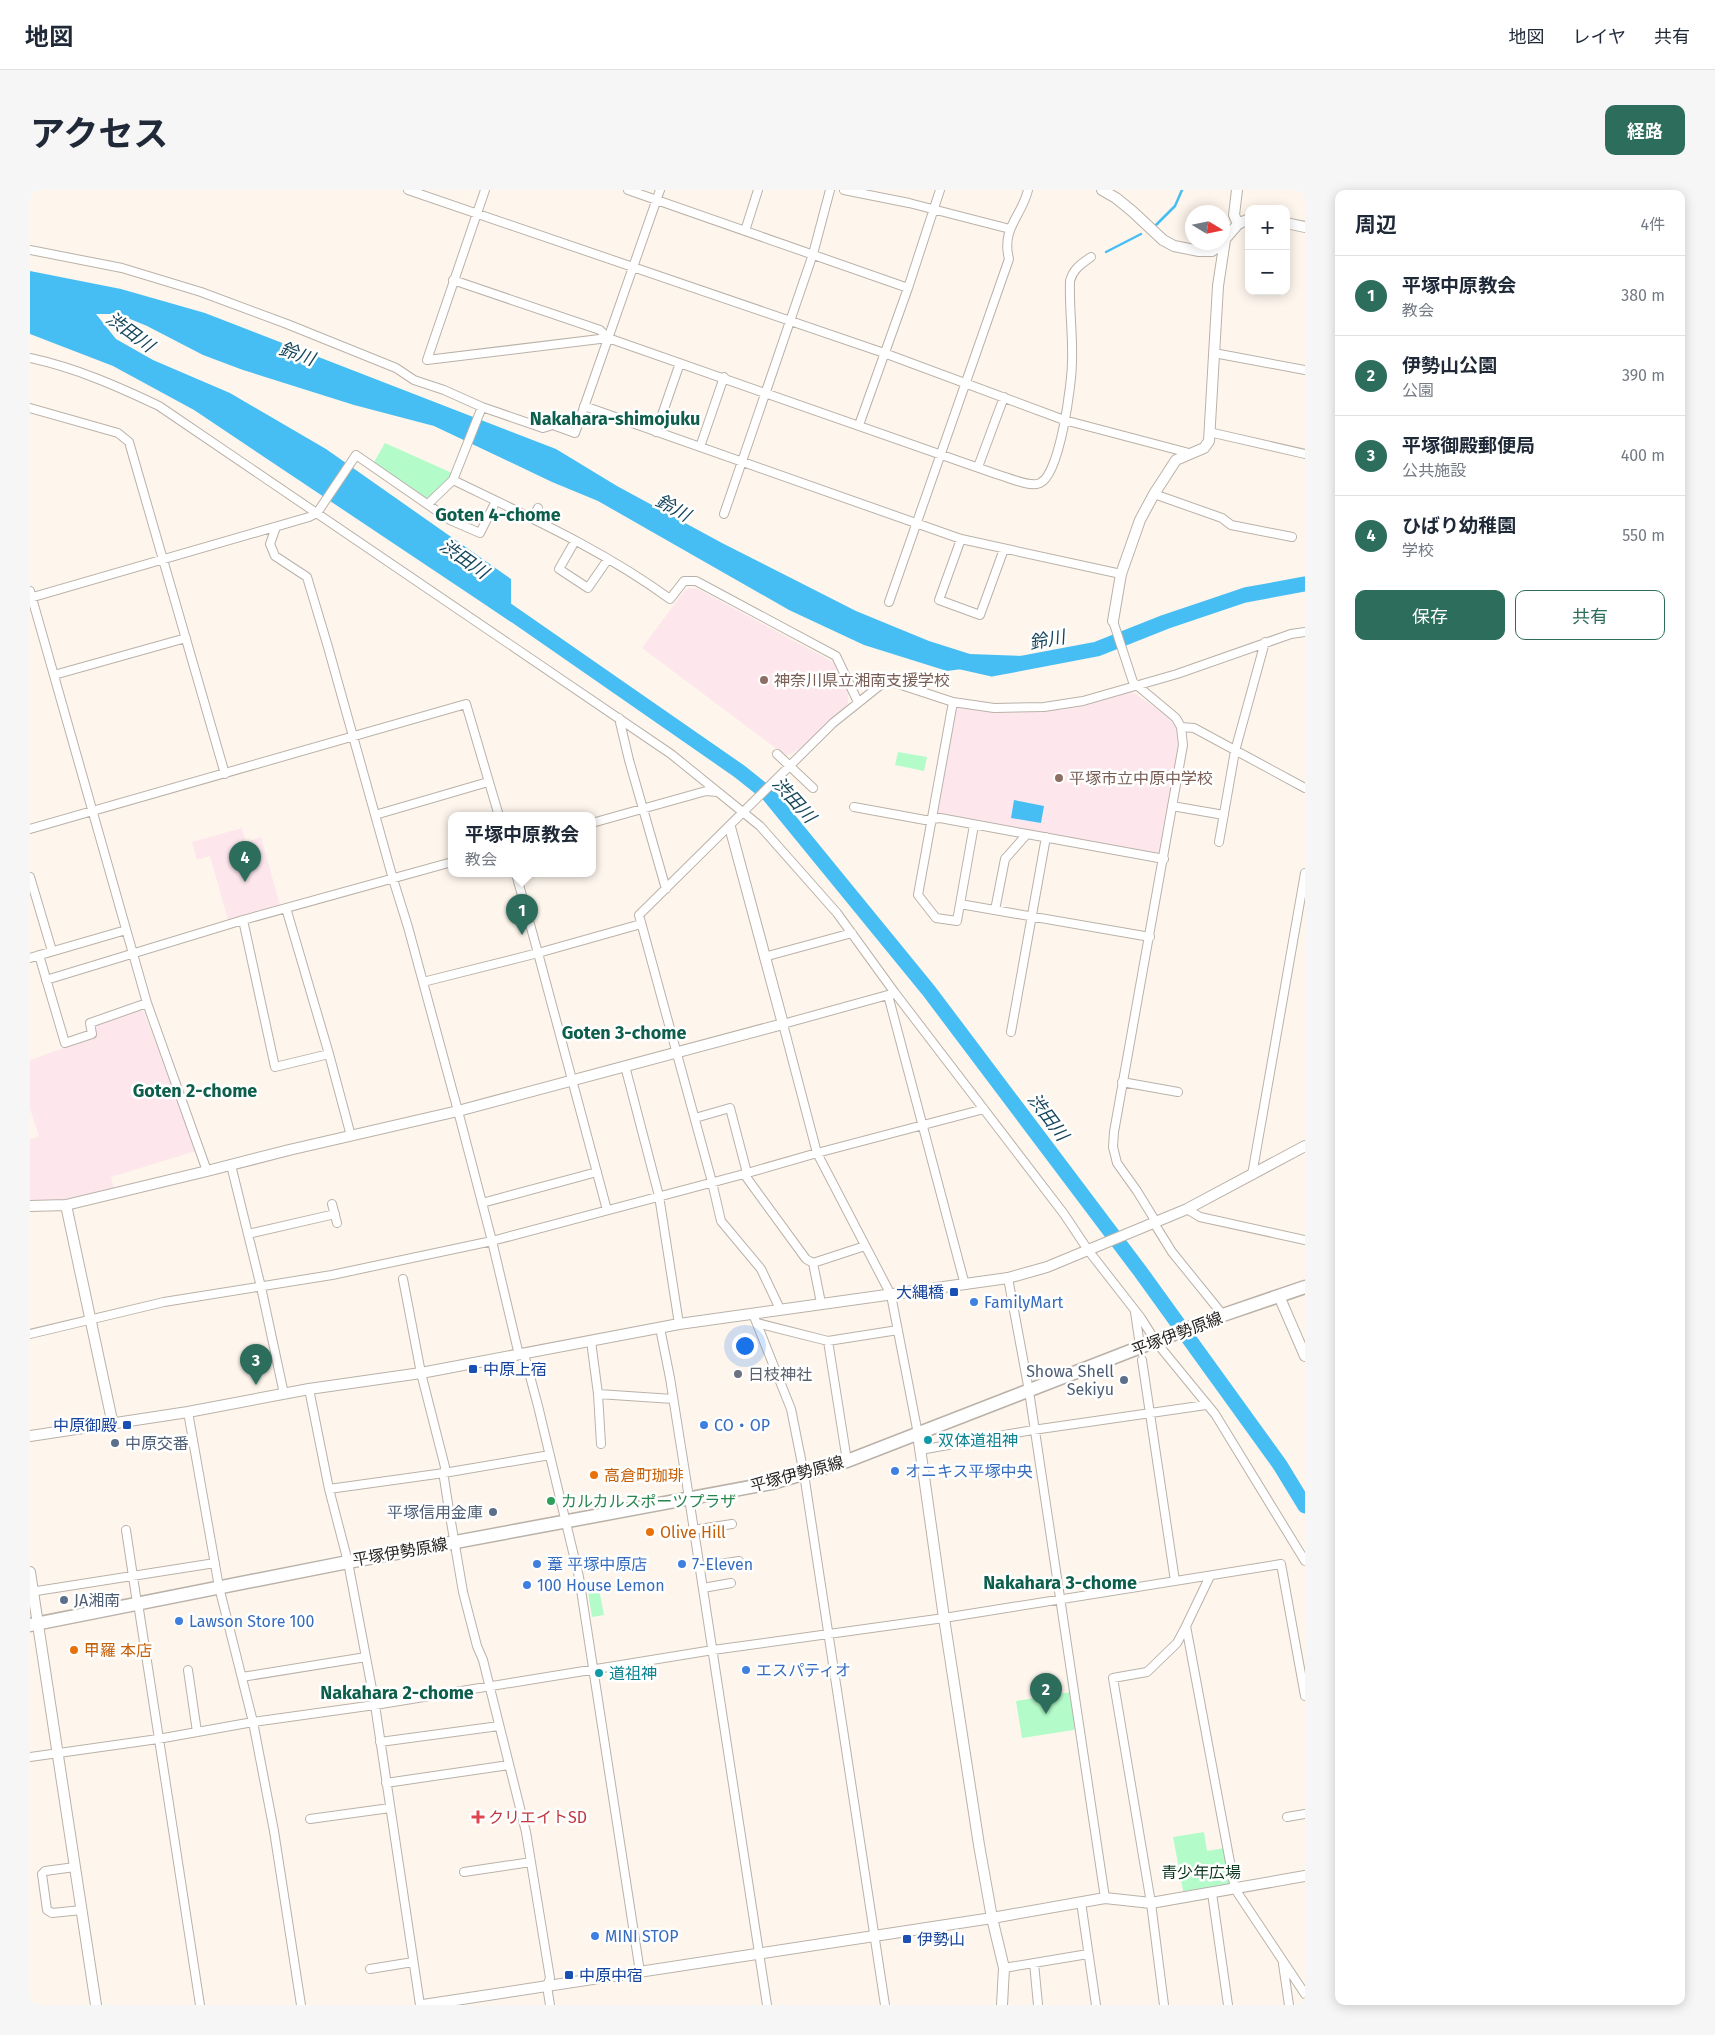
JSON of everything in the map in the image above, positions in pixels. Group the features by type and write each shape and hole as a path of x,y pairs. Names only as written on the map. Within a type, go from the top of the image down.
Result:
{"main road":[{"name":"平塚伊勢原線","path":"34,1624 348,1562 772,1483 847,1460 918,1434 1221,1316 1305,1287"}],"street":[{"path":"408,190 884,353 1064,420 1189,453"},
{"path":"485,190 427,360 608,338"},
{"path":"628,190 908,288"},
{"path":"30,250 122,268 201,292 396,368 414,380 444,390 482,407 543,428 553,425 575,433 660,190"},
{"path":"745,231 758,190"},
{"path":"724,514 813,254 830,190"},
{"path":"844,190 1010,229"},
{"path":"859,425 908,288 940,190"},
{"path":"889,602 1009,259 1006,250 1010,229 1028,190"},
{"path":"1102,190 1132,211 1162,240 1174,246 1185,248"},
{"path":"1237,190 1234,215 1238,224"},
{"path":"1230,234 1238,224 1245,221"},
{"path":"1290,224 1305,227"},
{"path":"1194,250 1212,250"},
{"path":"1221,1316 1172,1252 1137,1191 1117,1163 1113,1147 1122,1082 1150,937 1183,745 1181,726 1176,718 1135,684 1113,621 1121,574 1140,520 1176,460 1204,448 1208,441 1218,286 1223,250"},
{"path":"453,280 600,330 608,338 1024,483 1038,484 1042,483 1053,469 1064,420 1072,360 1070,281 1072,272 1091,257"},
{"path":"1214,353 1305,370"},
{"path":"30,358 62,365 119,386 160,406 671,754 760,826 837,913 892,994 984,1109 1206,1405 1215,1414 1305,1561"},
{"path":"656,432 680,363"},
{"path":"700,447 724,378"},
{"path":"978,467 1004,397"},
{"path":"584,406 961,539 1121,574"},
{"path":"428,504 453,480 482,407"},
{"path":"30,408 118,433 129,442 225,774"},
{"path":"1209,432 1305,454"},
{"path":"208,1171 147,1003 31,596 276,527 317,513 356,455 450,520 480,533 496,501"},
{"path":"453,480 532,518 608,559 640,577 670,599 684,582 696,581 836,656 858,702"},
{"path":"1154,494 1222,518 1231,525 1292,537"},
{"path":"532,518 538,508"},
{"path":"276,527 270,544 275,556 307,577 328,647 423,982 521,1354 550,1455 579,1577 640,1972"},
{"path":"961,539 939,600 980,615 1004,549"},
{"path":"575,541 559,569 588,588 608,559"},
{"path":"780,1310 761,1268 720,1221 712,1182 639,915 730,827 788,767 858,702 883,683 895,683 953,702 994,708 1044,707 1083,701 1135,684 1177,674 1265,642 1305,632"},
{"path":"54,675 186,638"},
{"path":"1219,842 1235,751 1265,642"},
{"path":"953,702 918,895 936,918 957,921 974,824"},
{"path":"30,829 466,704 498,812"},
{"path":"619,718 642,808 666,889"},
{"path":"1181,726 1194,728 1305,788"},
{"path":"777,754 788,767 813,788"},
{"path":"375,815 488,782"},
{"path":"596,822 706,791 719,792"},
{"path":"1172,806 1224,815"},
{"path":"854,807 925,820 940,818 1164,859"},
{"path":"730,827 817,1152 891,1295 918,1434 944,1618 992,1918 1004,1968 1002,2005"},
{"path":"994,910 1005,859 1027,834"},
{"path":"1011,1032 1046,837"},
{"path":"46,980 243,920 448,863"},
{"path":"1252,1174 1305,873"},
{"path":"30,877 52,951"},
{"path":"517,877 607,1210"},
{"path":"960,904 1150,937"},
{"path":"286,908 330,1054 351,1136"},
{"path":"243,920 275,1066 330,1054"},
{"path":"423,982 642,924"},
{"path":"30,958 126,930"},
{"path":"764,957 852,933"},
{"path":"39,955 65,1043 92,1034 90,1023 147,1003"},
{"path":"30,1206 66,1205 458,1111 892,994"},
{"path":"892,994 923,1125 965,1284"},
{"path":"625,1066 659,1196 680,1324"},
{"path":"1122,1082 1178,1092"},
{"path":"695,1118 730,1108 745,1174 806,1259 813,1262 865,1246"},
{"path":"30,1334 164,1302 332,1275 492,1241 745,1174 817,1152 984,1109"},
{"path":"30,1436 113,1425 309,1389 421,1373 680,1324 755,1318 780,1310 821,1303 1008,1278 1047,1267 1187,1209 1305,1146"},
{"path":"232,1165 284,1394"},
{"path":"482,1203 597,1172"},
{"path":"332,1204 337,1223"},
{"path":"66,1205 113,1425"},
{"path":"1187,1209 1200,1217 1305,1240"},
{"path":"248,1234 335,1214"},
{"path":"813,1262 821,1303"},
{"path":"1008,1278 1029,1391 1033,1430 1106,1898"},
{"path":"403,1279 421,1373 445,1467 444,1473 463,1592 526,1832 550,1978 547,1986 550,2005"},
{"path":"1280,1296 1305,1356"},
{"path":"1135,1310 1139,1339"},
{"path":"755,1318 828,1340 898,1330"},
{"path":"755,1318 791,1409 804,1474 885,2005"},
{"path":"660,1328 700,1567 767,2005"},
{"path":"828,1340 847,1460"},
{"path":"591,1341 598,1394 601,1444"},
{"path":"1142,1360 1175,1581"},
{"path":"309,1389 328,1489 348,1562 375,1705 413,1962 422,2005 992,1918 1106,1898 1151,1903 1305,1876"},
{"path":"598,1394 673,1400"},
{"path":"920,1450 1033,1430 1206,1405"},
{"path":"188,1412 219,1587 253,1722 274,1831 301,2005"},
{"path":"328,1489 444,1473 550,1455"},
{"path":"694,1530 732,1524"},
{"path":"126,1530 200,2005"},
{"path":"700,1567 738,1561"},
{"path":"32,1592 215,1562"},
{"path":"30,1757 158,1739 253,1722 593,1671 713,1650 828,1636 1281,1564 1305,1696"},
{"path":"30,1572 34,1624 58,1753 96,2005"},
{"path":"1164,2005 1151,1903 1113,1678 1147,1672 1177,1642 1210,1576"},
{"path":"703,1588 731,1583"},
{"path":"1186,1626 1235,1889 1305,1994"},
{"path":"242,1677 366,1657"},
{"path":"188,1670 197,1732"},
{"path":"380,1742 499,1726"},
{"path":"386,1783 509,1765"},
{"path":"310,1819 390,1808"},
{"path":"1287,1817 1305,1814"},
{"path":"464,1872 531,1862"},
{"path":"75,1867 45,1871 42,1874 47,1910 52,1913 82,1910"},
{"path":"1212,1893 1228,2005"},
{"path":"1081,1902 1096,2005"},
{"path":"1004,1968 1088,1954"},
{"path":"370,1969 413,1962"},
{"path":"1283,1962 1289,2005"},
{"path":"1034,1963 1038,2005"}],"shaded area":[{"name":"神奈川県立湘南支援学校","path":"689,588 698,589 835,663 848,693 848,703 845,708 800,749 786,756 642,648 684,591"},
{"name":"平塚市立中原中学校","path":"1131,691 1169,717 1177,729 1180,744 1160,851 1157,853 939,814 956,709 961,706 998,711"},
{"path":"242,828 246,842 261,837 280,905 228,920 210,856 197,860 192,842"},
{"path":"140,1010 144,1012 196,1151 111,1177 115,1191 55,1202 30,1202 30,1139 39,1136 30,1109 30,1060 95,1037 94,1025"}],"green space":[{"path":"385,443 452,473 446,483 427,499 374,462"},
{"path":"898,752 927,757 924,771 895,765"},
{"path":"598,1584 604,1615 592,1617 587,1586"},
{"path":"1071,1692 1076,1727 1074,1730 1022,1738 1016,1701"},
{"name":"青少年広場","path":"1204,1832 1207,1851 1224,1848 1230,1885 1184,1896 1173,1837"}],"water":[{"path":"30,271 121,289 205,313 556,449 617,486 722,543 856,611 929,641 970,654 1053,657 947,671 864,645 789,610 598,501 552,482 434,426 354,405 243,370 203,355 147,326 118,314 96,314 116,339 153,360 230,393 326,449 511,579 511,622 194,410 113,366 30,334"},
{"path":"1014,800 1044,806 1041,823 1011,818"}],"waterway":[{"path":"1154,227 1175,206 1182,190"},
{"path":"1106,252 1141,234"},
{"name":"鈴川","path":"961,662 992,669 1097,649 1165,622 1245,595 1305,584"},
{"name":"渋田川","path":"494,601 739,771 768,794 929,991 1140,1271 1280,1465 1305,1506"}],"place":[{"name":"神奈川県立湘南支援学校","path":"764,680"},
{"name":"平塚市立中原中学校","path":"1059,778"},
{"name":"ひばり幼稚園","path":"245,882"},
{"name":"平塚中原教会","path":"522,935"},
{"name":"大縄橋","path":"954,1292"},
{"name":"FamilyMart","path":"974,1302"},
{"name":"中原上宿","path":"473,1369"},
{"name":"日枝神社","path":"738,1374"},
{"name":"Showa Shell Sekiyu","path":"1124,1380"},
{"name":"平塚御殿郵便局","path":"256,1385"},
{"name":"中原御殿","path":"127,1425"},
{"name":"CO・OP","path":"704,1425"},
{"name":"双体道祖神","path":"928,1440"},
{"name":"中原交番","path":"115,1443"},
{"name":"オニキス平塚中央","path":"895,1471"},
{"name":"高倉町珈琲","path":"594,1475"},
{"name":"カルカルスポーツプラザ","path":"551,1501"},
{"name":"平塚信用金庫","path":"493,1512"},
{"name":"Olive Hill","path":"650,1532"},
{"name":"葦 平塚中原店","path":"537,1564"},
{"name":"7-Eleven","path":"682,1564"},
{"name":"100 House Lemon","path":"527,1585"},
{"name":"JA湘南","path":"64,1600"},
{"name":"Lawson Store 100","path":"179,1621"},
{"name":"甲羅 本店","path":"74,1650"},
{"name":"エスパティオ","path":"746,1670"},
{"name":"道祖神","path":"599,1673"},
{"name":"伊勢山公園","path":"1046,1714"},
{"name":"クリエイトSD","path":"478,1817"},
{"name":"MINI STOP","path":"595,1936"},
{"name":"伊勢山","path":"907,1939"},
{"name":"中原中宿","path":"569,1975"}],"district":[{"name":"Nakahara-shimojuku","path":"615,419"},
{"name":"Goten 4-chome","path":"498,515"},
{"name":"Goten 3-chome","path":"624,1033"},
{"name":"Goten 2-chome","path":"195,1091"},
{"name":"Nakahara 3-chome","path":"1060,1583"},
{"name":"Nakahara 2-chome","path":"397,1693"}]}
